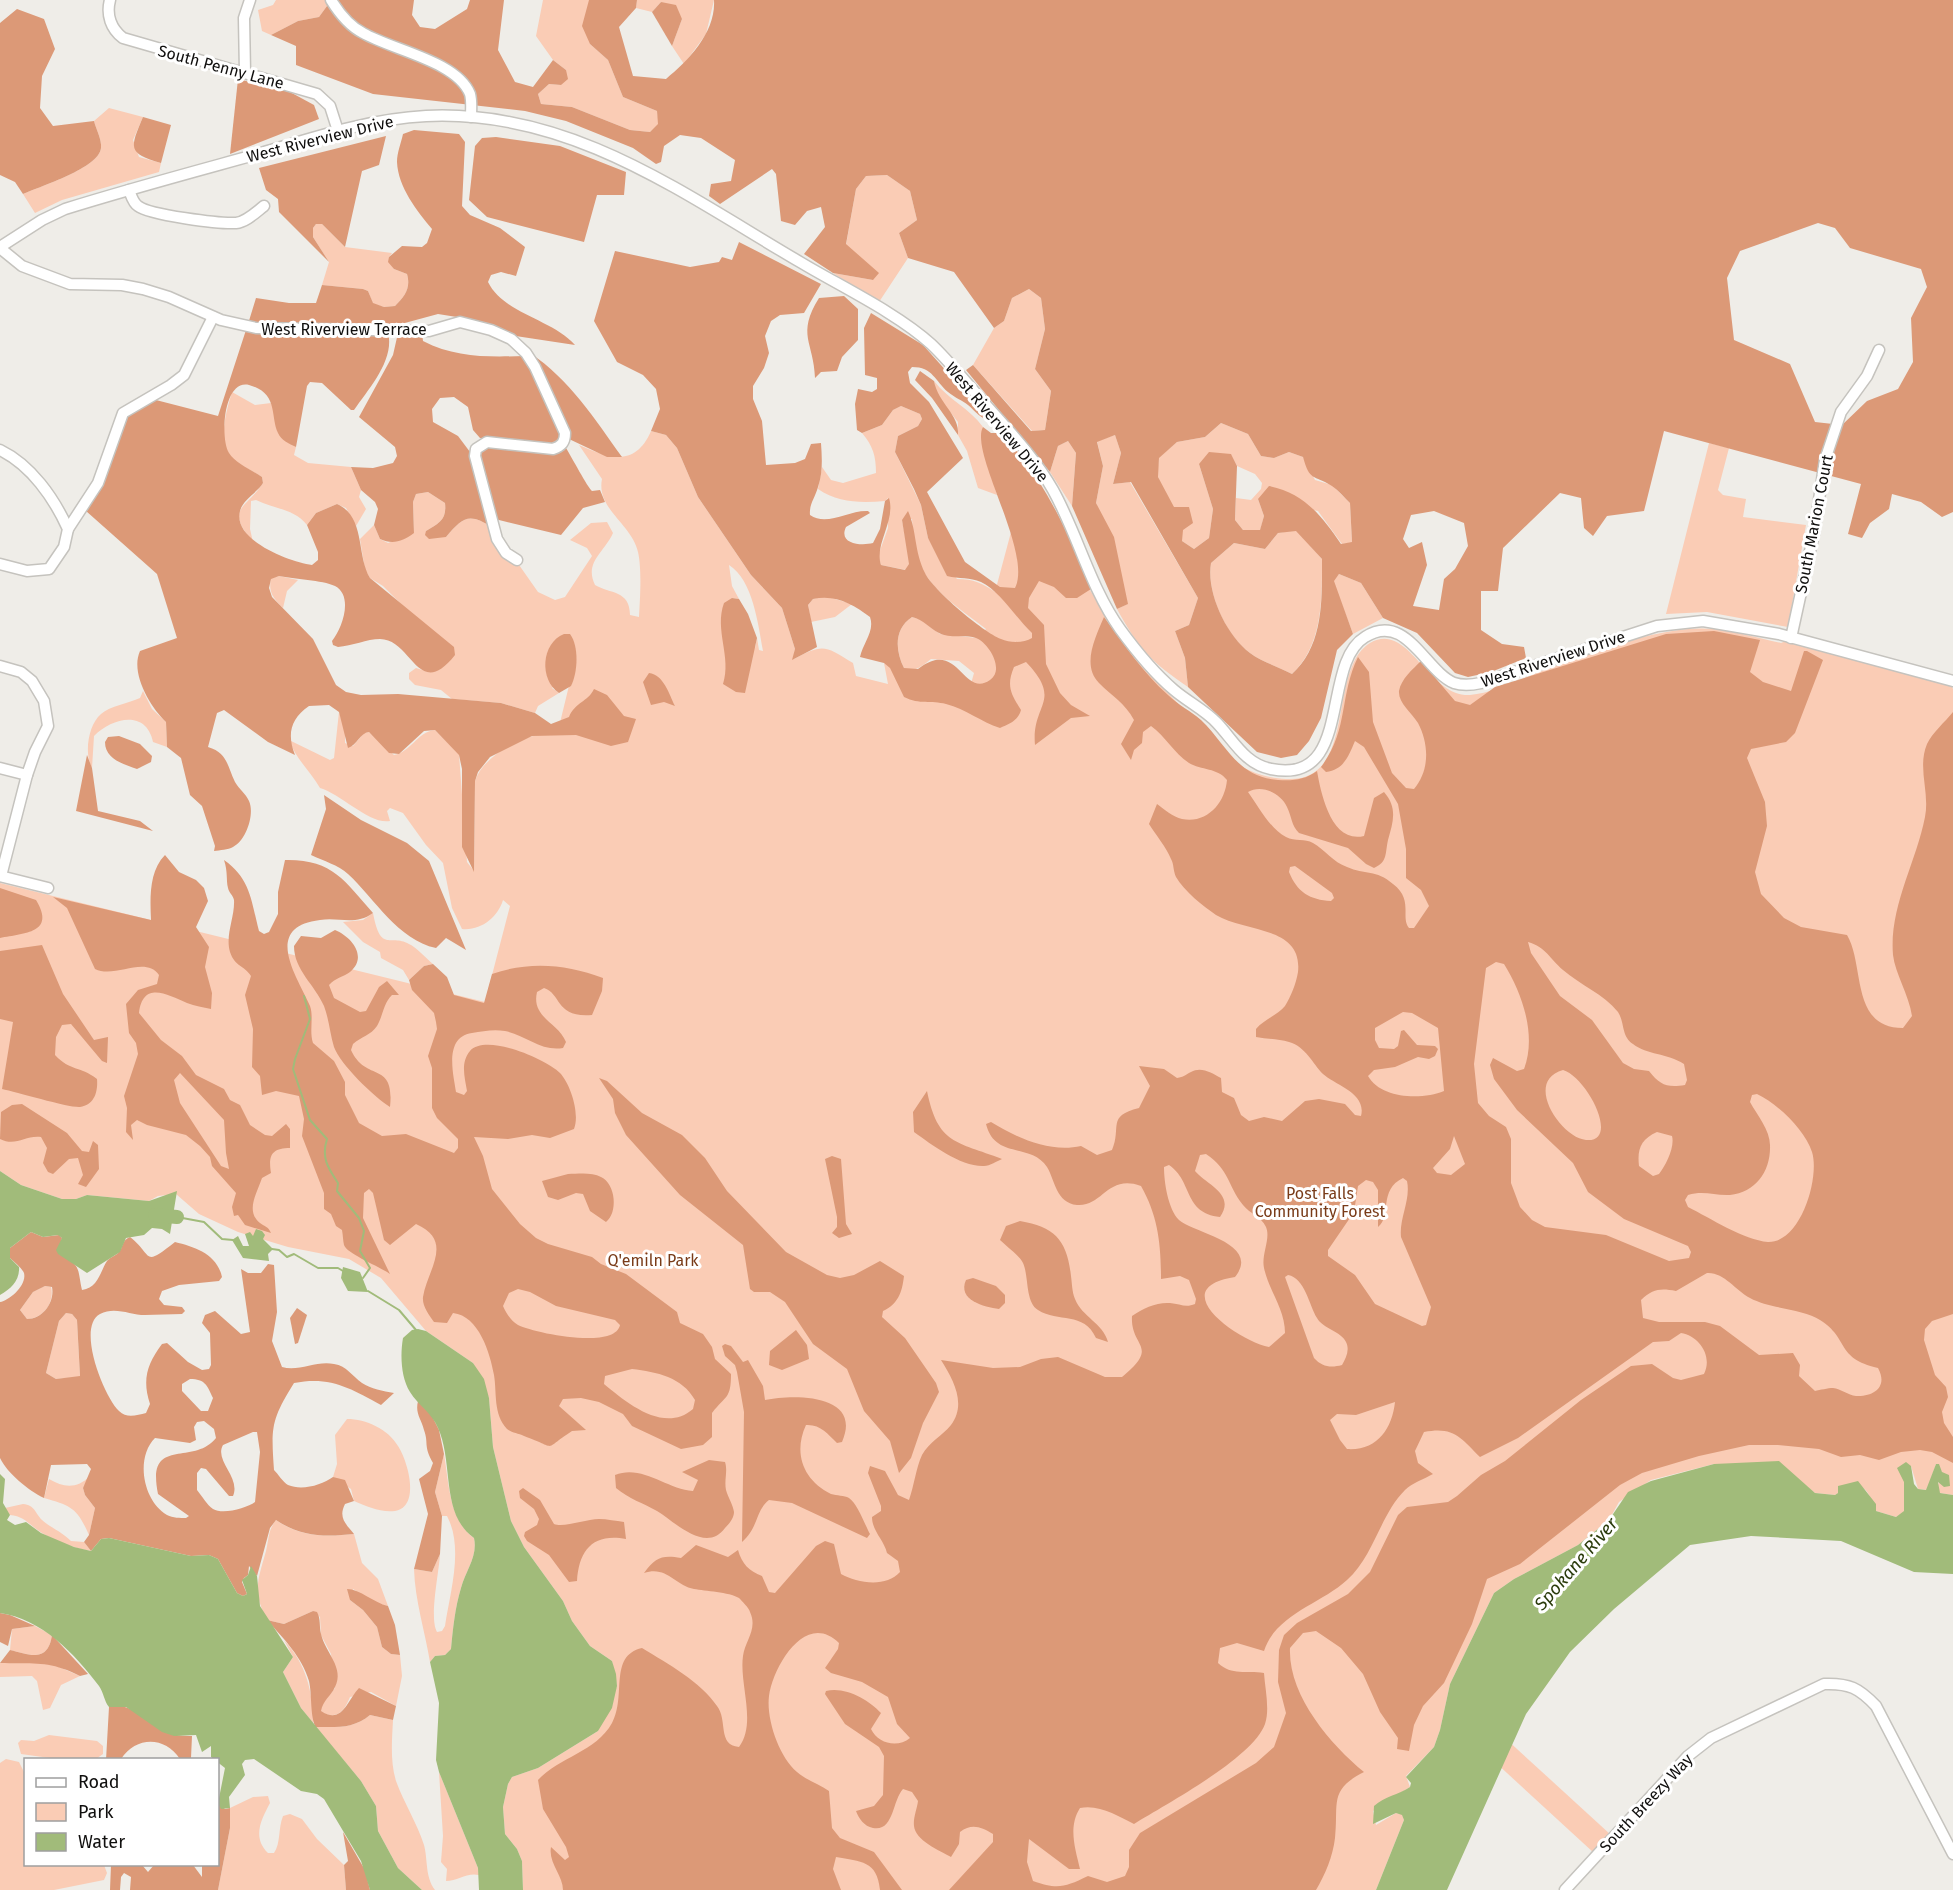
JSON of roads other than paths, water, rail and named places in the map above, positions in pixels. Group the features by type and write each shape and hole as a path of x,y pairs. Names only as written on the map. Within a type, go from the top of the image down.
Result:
{"street":[{"name":"South Penny Lane","path":"110,0 110,18 116,32 123,39 317,94 330,106 338,131"},
{"path":"246,74 244,18 250,0"},
{"path":"331,0 339,13 361,33 442,67 459,78 471,96 471,117"},
{"name":"West Riverview Drive","path":"0,247 42,220 65,209 338,131 395,119 428,116 471,117 548,130 603,150 827,278 929,343 1022,447 1051,486 1102,599 1139,653 1177,692 1220,726 1242,754 1257,764 1285,770 1312,760 1322,750 1331,730 1345,665 1360,641 1374,633 1394,633 1409,640 1449,680 1468,685 1657,626 1679,622 1727,624 1791,638 1953,681"},
{"path":"129,190 134,202 143,209 189,219 237,223 247,219 264,206"},
{"name":"West Riverview Terrace","path":"0,247 9,258 37,273 70,284 122,285 143,289 238,325 272,329 429,331 460,322 491,330 511,339 535,367 565,433 565,440 560,447 553,449 487,442 476,449 480,477 497,538 506,553 517,560"},
{"path":"0,564 27,571 49,569 64,548 68,529 98,483 123,413 184,375 213,317"},
{"name":"South Marion Court","path":"1791,638 1814,533 1825,460 1841,412 1867,376 1879,350"},
{"path":"0,450 23,465 61,514 68,529"},
{"path":"0,666 21,672 32,681 47,711 48,726 34,752 0,876 48,888"},
{"path":"0,768 27,775"},
{"name":"South Breezy Way","path":"1564,1890 1684,1760 1703,1744 1824,1684 1844,1683 1861,1690 1875,1706 1953,1854"}],"water":[{"path":"0,1171 21,1185 62,1199 76,1199 87,1195 149,1201 177,1191 170,1234 162,1229 152,1228 144,1235 126,1238 120,1252 87,1273 58,1254 56,1250 62,1238 58,1235 43,1237 31,1232 10,1248 10,1258 19,1267 19,1272 14,1284 0,1295"},
{"path":"256,1229 262,1231 265,1235 263,1239 273,1249 268,1254 269,1261 243,1258 232,1240 238,1236 243,1246 249,1246 245,1234 250,1232 253,1236"},
{"path":"343,1267 360,1272 368,1292 348,1291 341,1278"},
{"path":"412,1330 426,1331 473,1363 484,1379 489,1398 493,1447 511,1521 524,1547 563,1601 572,1621 590,1646 612,1661 616,1674 617,1686 612,1708 598,1731 538,1768 512,1777 508,1784 503,1807 505,1834 517,1849 522,1861 523,1890 479,1890 478,1868 436,1760 439,1703 430,1662 435,1656 445,1655 451,1649 457,1603 475,1545 474,1538 463,1528 456,1516 449,1487 443,1442 438,1428 410,1392 403,1373 403,1338"},
{"name":"Spokane River","path":"1779,1461 1815,1493 1835,1495 1838,1493 1838,1486 1858,1481 1876,1504 1876,1511 1896,1517 1904,1511 1904,1482 1897,1468 1906,1462 1911,1466 1914,1484 1918,1489 1926,1490 1936,1464 1939,1464 1942,1472 1949,1475 1950,1486 1944,1487 1938,1482 1940,1493 1953,1495 1953,1574 1914,1572 1841,1541 1751,1536 1690,1545 1614,1609 1570,1652 1526,1714 1447,1890 1376,1890 1404,1820 1402,1815 1396,1813 1373,1824 1374,1806 1410,1787 1411,1783 1406,1777 1434,1747 1450,1684 1494,1593 1514,1579 1578,1545 1609,1520 1628,1492 1651,1481 1714,1464"},
{"path":"0,1474 5,1479 3,1503 10,1515 7,1520 15,1525 26,1522 41,1533 74,1547 91,1551 101,1539 109,1538 191,1556 209,1555 218,1559 237,1593 243,1596 247,1594 242,1580 248,1575 251,1566 257,1576 260,1606 293,1657 283,1672 301,1708 361,1781 376,1806 378,1831 398,1868 422,1890 370,1890 361,1861 324,1799 317,1794 301,1791 254,1759 245,1760 242,1764 245,1775 229,1797 230,1808 221,1809 219,1798 225,1768 219,1763 219,1758 211,1757 211,1746 202,1752 196,1735 174,1736 162,1732 126,1707 109,1707 101,1689 68,1650 30,1622 0,1613"}],"waterway":[{"path":"304,996 310,1019 293,1069 310,1120 327,1139 325,1157 338,1183 337,1191 359,1218 364,1231 360,1251 370,1268 363,1278"},
{"path":"155,1215 177,1217"},
{"path":"177,1217 204,1222 222,1239 233,1240"},
{"path":"272,1249 279,1250 287,1257 294,1254 318,1268 338,1268 343,1271"},
{"path":"368,1291 399,1310 416,1330"}],"park label":[{"name":"Post Falls Community Forest","path":"1320,1202"},
{"name":"Q'emiln Park","path":"653,1260"}]}
